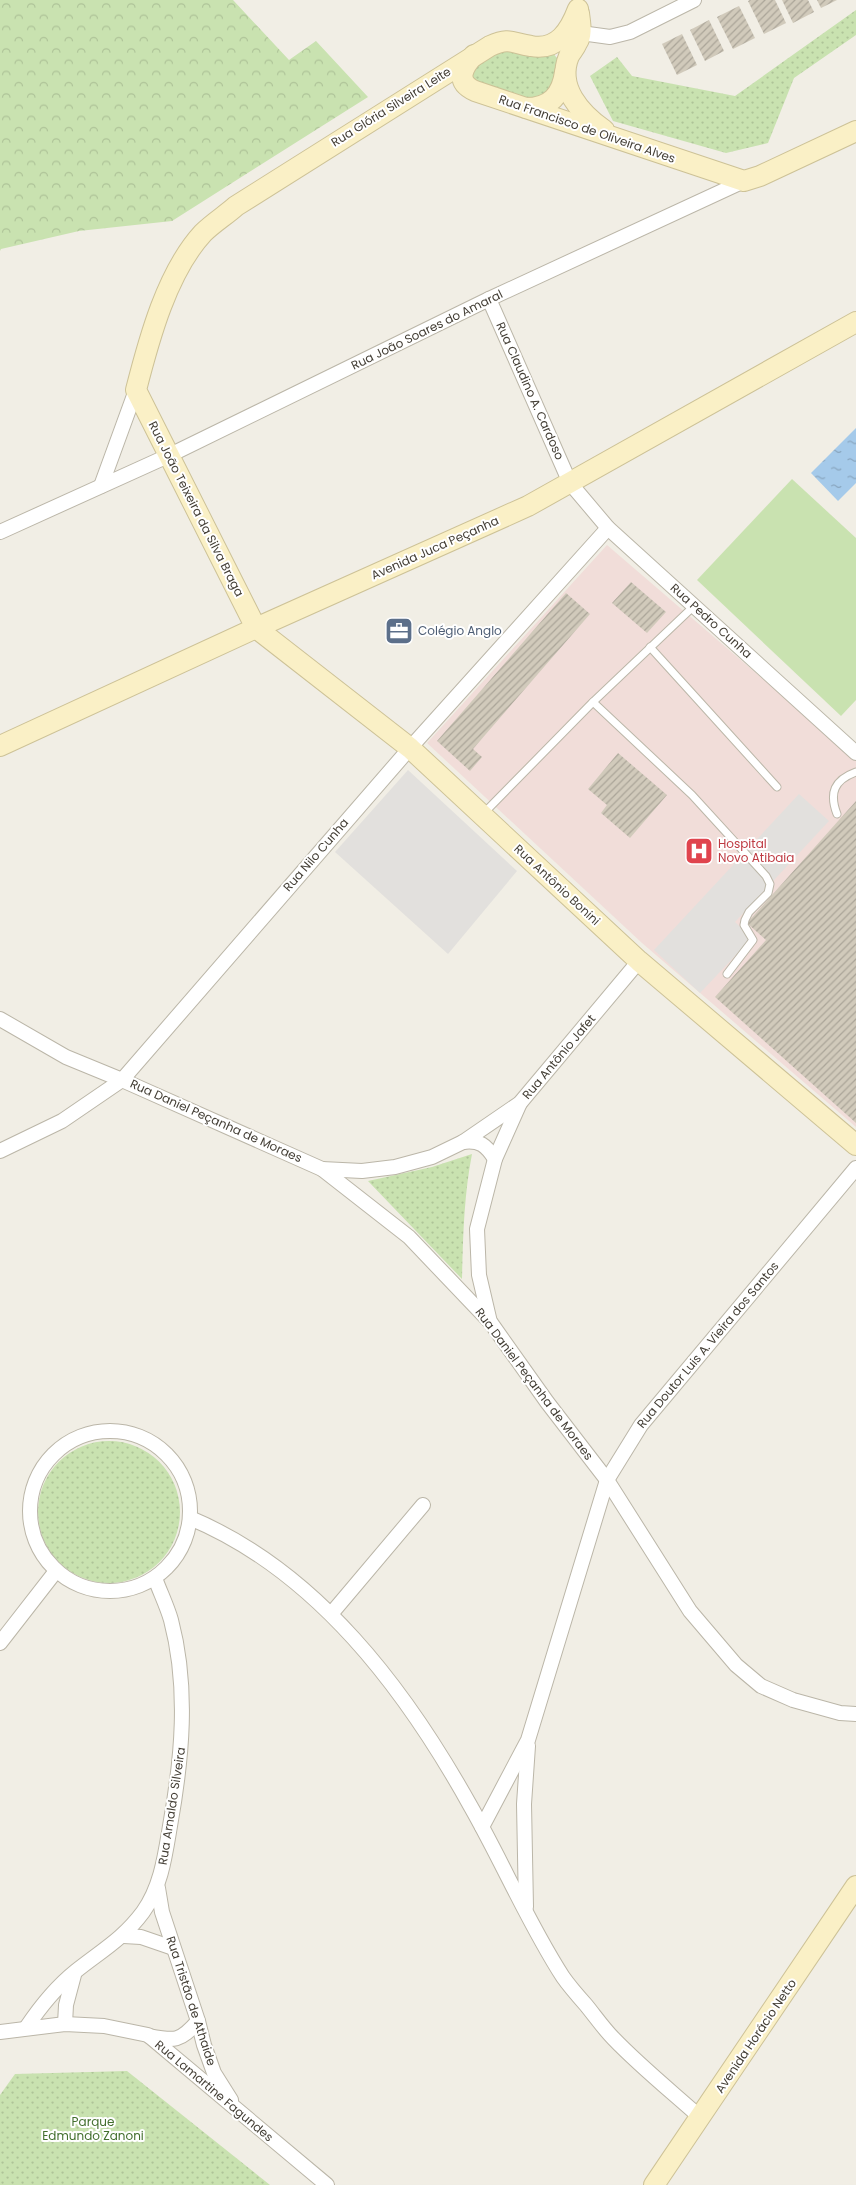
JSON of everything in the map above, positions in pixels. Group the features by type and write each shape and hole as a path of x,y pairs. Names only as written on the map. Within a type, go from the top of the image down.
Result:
{"main road":[{"path":"524,108 533,108 550,103 559,94 569,55 578,42 581,33 574,4"},
{"path":"544,46 554,43 564,36 571,27 574,4"},
{"name":"Rua Glória Silveira Leite","path":"136,390 145,355 180,266 204,233 236,206 475,54 501,41 511,40 532,46 544,46"},
{"path":"544,46 562,60 568,89 576,105 591,121 632,145"},
{"name":"Rua Francisco de Oliveira Alves","path":"475,54 463,71 462,80 468,88 632,145 744,181"},
{"name":"Rua João Soares do Amaral","path":"744,181 760,176 856,131"},
{"name":"Avenida Juca Peçanha","path":"0,746 528,506 856,322"},
{"name":"Rua João Teixeira da Silva Braga","path":"136,390 256,628"},
{"name":"Rua Antônio Bonini","path":"256,628 410,748 639,961 856,1145"},
{"name":"Avenida Horácio Netto","path":"654,2185 856,1886"}],"street":[{"path":"581,33 610,37 630,32 694,0"},
{"name":"Rua João Soares do Amaral","path":"0,532 170,456 489,299 744,181"},
{"name":"Rua Claudino A. Cardoso","path":"489,299 570,483"},
{"path":"101,486 136,390"},
{"name":"Rua Pedro Cunha","path":"570,483 608,528 856,753"},
{"name":"Rua Nilo Cunha","path":"0,1151 62,1121 122,1080 410,748 608,528"},
{"name":"Rua Antônio Jafet","path":"322,1169 362,1172 395,1167 432,1157 463,1142 520,1103 639,961"},
{"name":"Rua Daniel Peçanha de Moraes","path":"0,1019 66,1057 322,1169 409,1237 490,1323 547,1402 608,1480 690,1611 736,1665 761,1686 793,1700 840,1713 856,1714"},
{"path":"490,1323 478,1275 477,1229 495,1159 520,1103"},
{"path":"463,1142 475,1141 482,1144 495,1159"},
{"name":"Rua Doutor Luis A. Vieira dos Santos","path":"700,2118 613,2038 564,1978 526,1912 482,1827 528,1740 608,1480 640,1425 856,1168"},
{"path":"109,1431 136,1435 160,1448 178,1469 188,1494 190,1518 184,1541 172,1562 155,1578 131,1589 104,1592 78,1586 56,1572 39,1550 30,1524 30,1496 40,1470 58,1449 82,1436 109,1431"},
{"path":"331,1614 423,1505"},
{"path":"190,1518 220,1531 267,1561 331,1614 393,1686 431,1740 482,1827"},
{"path":"0,1643 56,1572"},
{"name":"Rua Arnaldo Silveira","path":"26,2028 53,1993 75,1972 124,1936 144,1911 158,1888 177,1790 182,1740 182,1697 178,1658 171,1620 155,1578"},
{"name":"Rua Doutor Luis A. Vieira dos Santos","path":"526,1912 524,1804 528,1740"},
{"name":"Rua Tristão de Athaide","path":"158,1888 162,1912 198,2021 204,2045 214,2073 236,2110"},
{"path":"124,1936 141,1937 173,1948"},
{"path":"65,2024 66,2005 75,1972"},
{"path":"148,2035 170,2040 180,2039 198,2021"},
{"name":"Rua Lamartine Fagundes","path":"0,2032 65,2024 104,2026 148,2035 327,2185"}],"lane":[{"path":"482,815 592,702 694,606"},
{"path":"650,647 777,787"},
{"path":"592,702 692,795 766,876 770,884 768,893 749,912 745,920 744,925 753,940 727,974"},
{"path":"837,814 832,803 832,793 839,783 856,772"}],"shaded area":[{"name":"Hospital Novo Atibaia","path":"607,545 856,759 856,1127 642,943 427,743"},
{"path":"408,770 517,871 448,954 335,852"},
{"path":"799,794 829,821 735,922 752,938 700,993 654,950"}],"green space":[{"path":"0,0 233,0 289,60 316,41 368,97 172,221 79,231 1,249 0,251"},
{"path":"856,10 856,35 794,78 768,143 726,153 613,121 590,76 617,57 632,76 735,96"},
{"path":"490,46 553,53 560,62 550,90 538,101 478,88 465,71"},
{"path":"792,479 856,538 856,700 841,716 697,580"},
{"path":"472,1154 463,1231 462,1279 368,1181 432,1167"},
{"path":"109,1441 136,1447 148,1453 159,1462 168,1473 174,1485 180,1512 174,1539 168,1551 159,1562 148,1571 136,1577 109,1583 82,1577 70,1571 59,1562 50,1551 44,1539 38,1512 44,1485 50,1473 59,1462 70,1453 82,1447"},
{"name":"Parque Edmundo Zanoni","path":"127,2071 270,2185 0,2185 0,2095 15,2074"}],"water":[{"path":"856,428 856,483 838,501 811,473"}],"building":[{"path":"775,0 786,23 764,34 748,1"},
{"path":"782,0 808,0 814,12 793,23"},
{"path":"817,0 837,0 821,8"},
{"path":"739,6 755,38 733,49 717,17"},
{"path":"709,20 724,51 705,61 690,30"},
{"path":"682,34 697,65 677,75 662,44"},
{"path":"631,582 666,612 647,633 612,603"},
{"path":"566,593 590,614 473,749 482,757 470,771 437,741"},
{"path":"618,753 667,795 630,838 601,813 607,805 588,789"},
{"path":"856,801 856,1123 715,997 766,940 747,923"}],"place":[{"name":"Colégio Anglo","path":"399,631"},
{"name":"Hospital Novo Atibaia","path":"699,851"}]}
